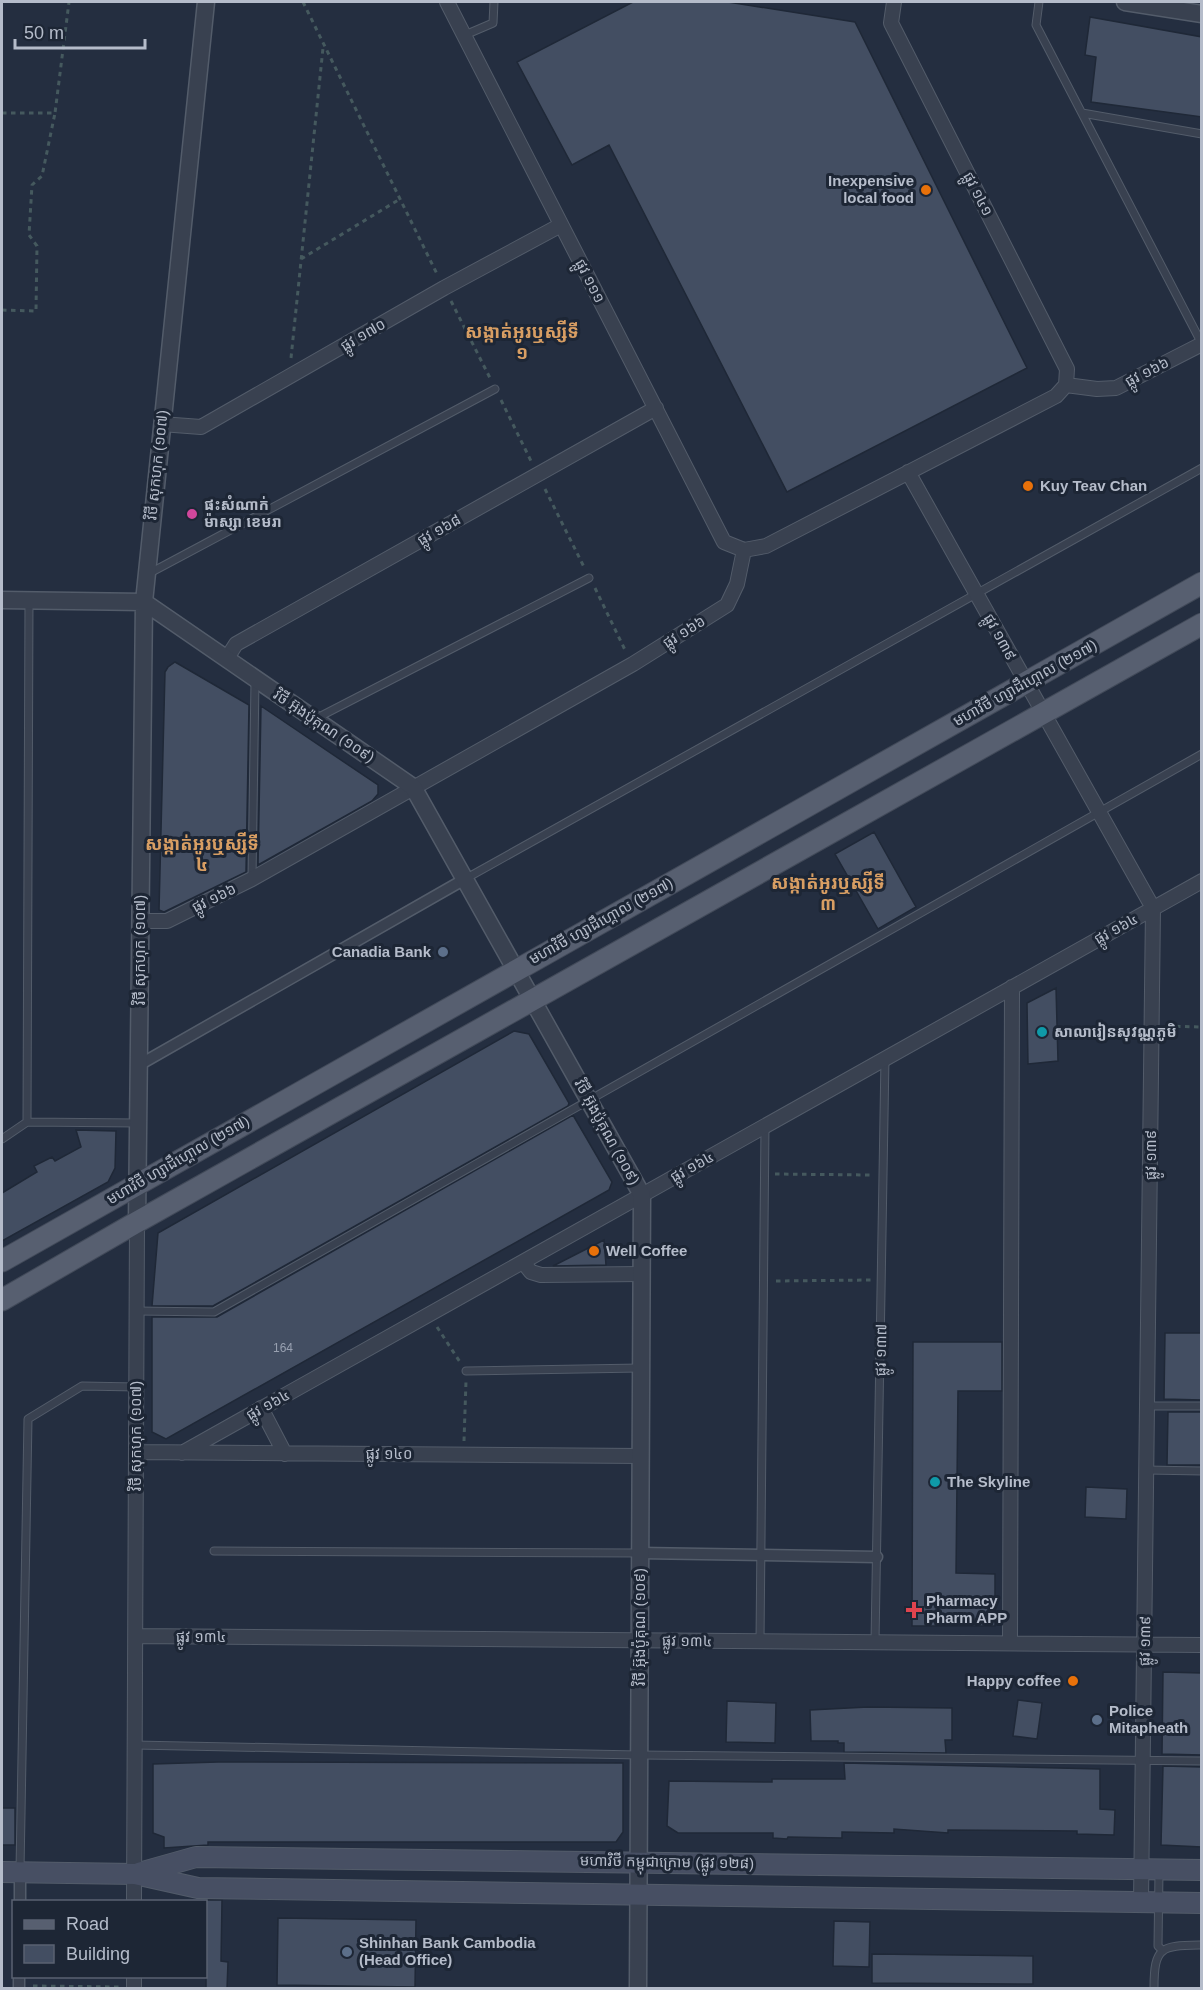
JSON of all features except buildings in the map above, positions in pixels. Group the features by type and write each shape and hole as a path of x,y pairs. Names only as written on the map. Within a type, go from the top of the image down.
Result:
{"main road":[{"name":"មហាវិថី ហ្សាដឹហ្គោល (២១៧)","path":"2,1261 1202,583"},
{"path":"2,1300 137,1221 1202,624"},
{"name":"មហាវិថី កម្ពុជាក្រោម (ផ្លូវ ១២៨)","path":"135,1874 196,1857 1202,1870"},
{"name":"មហាវិថី កម្ពុជាក្រោម (ផ្លូវ ១២៨)","path":"11,1873 135,1874 198,1888 1202,1903"}],"street":[{"name":"វិថី សុកហុក (១០៧)","path":"134,1900 137,1221 144,602 206,2"},
{"name":"ផ្លូវ ១១១","path":"447,2 724,542 744,550"},
{"name":"ផ្លូវ ១៤១","path":"894,2 891,24 1067,369 1066,385"},
{"path":"1125,2 1202,14"},
{"name":"ផ្លូវ ១៧០","path":"161,424 201,427 444,288 561,225"},
{"name":"ផ្លូវ ១៦៦","path":"1066,385 1097,389 1116,388 1202,344"},
{"path":"744,550 766,546 1056,396 1066,385"},
{"name":"ផ្លូវ ១៦៨","path":"227,658 236,645 656,408"},
{"name":"ផ្លូវ ១៣៩","path":"908,472 1153,908 1143,1760 1150,1902"},
{"name":"ផ្លូវ ១៦៦","path":"140,921 167,921 252,879 633,664 727,605 737,584 744,550"},
{"path":"2,600 144,602"},
{"name":"វិថី អ៊ុងប៉ូគុណ (១០៩)","path":"144,602 413,787 642,1195 638,1989"},
{"path":"139,1065 465,879"},
{"name":"ផ្លូវ ១៦៤","path":"182,1453 1202,881"},
{"path":"1010,1643 1012,987"},
{"path":"523,1262 531,1272 542,1275 642,1274"},
{"path":"261,1408 285,1454"},
{"name":"ផ្លូវ ១៤០","path":"137,1452 641,1456"},
{"path":"640,1553 877,1557"},
{"name":"ផ្លូវ ១៣៤","path":"136,1636 1202,1645"},
{"path":"11,1873 19,1900"}],"lane":[{"path":"465,35 493,23 494,2"},
{"path":"1038,2 1036,25 1202,344"},
{"path":"1082,113 1202,134"},
{"path":"147,574 495,389"},
{"path":"465,879 1202,468"},
{"path":"315,719 589,578"},
{"path":"27,1122 29,600"},
{"path":"252,879 255,678"},
{"path":"137,1311 214,1312 1202,754"},
{"name":"ផ្លូវ ១៣៧","path":"875,1642 885,1058"},
{"path":"2,1139 27,1122 138,1123"},
{"path":"760,1641 765,1126"},
{"path":"466,1371 642,1368"},
{"path":"11,1873 28,1419 82,1386 137,1387"},
{"path":"1148,1406 1202,1406"},
{"path":"1147,1470 1202,1471"},
{"path":"214,1551 640,1553"},
{"path":"135,1745 639,1755 1202,1761"},
{"path":"1150,1902 1158,1946 1163,1951"},
{"path":"1154,1989 1158,1957 1163,1951 1171,1946 1202,1945"}],"path":[{"path":"2,310 36,310 37,246 29,234 32,185 42,176 55,113 69,2"},
{"path":"303,2 633,664"},
{"path":"289,377 323,46"},
{"path":"2,113 55,113"},
{"path":"301,259 400,199"},
{"path":"1152,1026 1202,1027"},
{"path":"765,1174 884,1175"},
{"path":"764,1281 882,1280"},
{"path":"19,1984 134,1984"}],"place":[{"name":"Inexpensive local food","path":"926,190"},
{"name":"Kuy Teav Chan","path":"1028,486"},
{"name":"ផ្ទះសំណាក់ ម៉ាស្សា ខេមរា","path":"192,514"},
{"name":"Canadia Bank","path":"443,952"},
{"name":"សាលារៀនសុវណ្ណភូមិ","path":"1042,1032"},
{"name":"Well Coffee","path":"594,1251"},
{"name":"The Skyline","path":"935,1482"},
{"name":"Pharmacy Pharm APP","path":"914,1610"},
{"name":"Happy coffee","path":"1073,1681"},
{"name":"Police Mitapheath","path":"1097,1720"},
{"name":"Shinhan Bank Cambodia (Head Office)","path":"347,1952"}],"district":[{"name":"សង្កាត់អូរឬស្សីទី ១","path":"522,342"},
{"name":"សង្កាត់អូរឬស្សីទី ៤","path":"202,854"},
{"name":"សង្កាត់អូរឬស្សីទី ៣","path":"828,893"}]}
